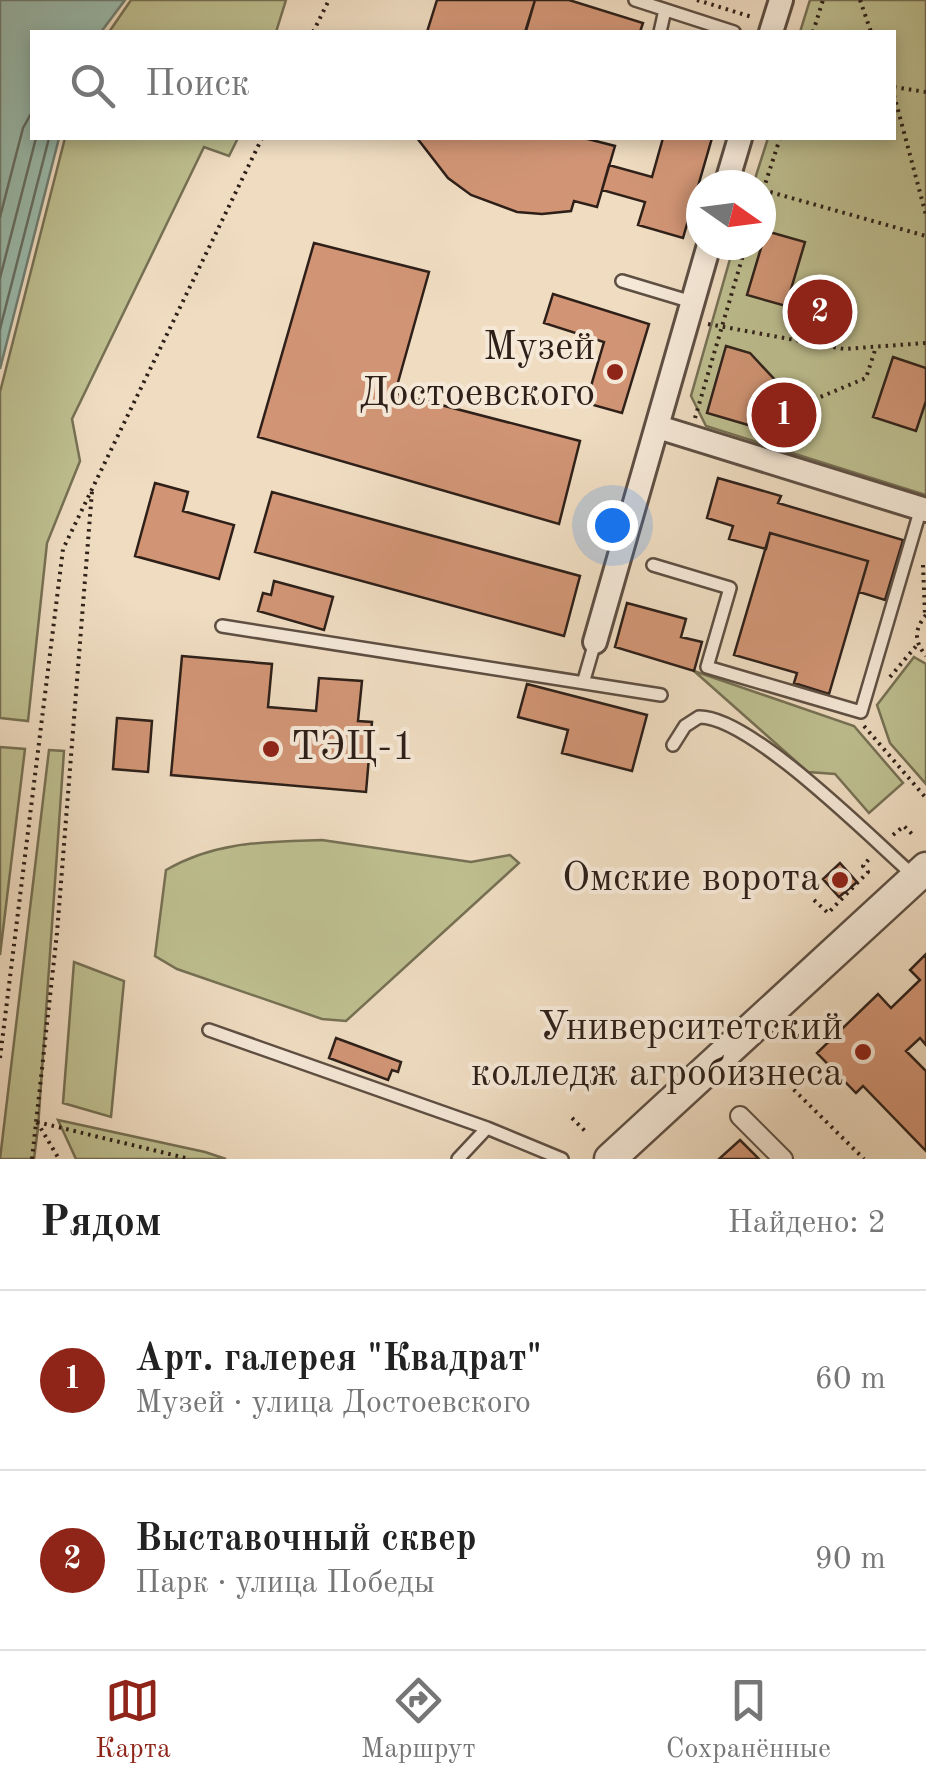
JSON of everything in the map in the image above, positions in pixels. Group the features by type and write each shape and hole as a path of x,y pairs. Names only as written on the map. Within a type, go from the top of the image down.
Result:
{"street":[{"path":"772,30 781,0"},
{"path":"730,170 739,140"},
{"path":"595,642 704,260"},
{"path":"658,427 923,509"},
{"path":"610,1159 923,878"},
{"path":"740,1116 783,1159"}],"lane":[{"path":"634,0 728,30"},
{"path":"660,30 665,10"},
{"path":"622,281 690,310"},
{"path":"653,565 730,588 707,667 861,712 923,509"},
{"path":"222,626 662,694"},
{"path":"584,680 595,642"},
{"path":"672,744 685,726 698,717 715,717 731,723 923,878"},
{"path":"209,1030 487,1128 562,1159"},
{"path":"458,1159 487,1128"}],"path":[{"path":"315,30 329,0"},
{"path":"814,30 823,0"},
{"path":"860,0 871,30"},
{"path":"896,87 926,92"},
{"path":"896,102 926,215"},
{"path":"0,1058 63,548 261,140"},
{"path":"770,170 779,140"},
{"path":"776,197 926,236"},
{"path":"689,437 742,260"},
{"path":"690,310 722,327 844,349 926,343"},
{"path":"764,460 772,438 781,442 789,410 866,378 876,347"},
{"path":"32,1159 92,486"},
{"path":"926,615 916,629 917,645 926,656"},
{"path":"861,712 865,729 926,798"},
{"path":"890,838 904,826 913,835"},
{"path":"814,900 828,914 868,872 863,866 868,860"},
{"path":"783,1079 864,1159"},
{"path":"572,1118 584,1131"},
{"path":"37,1122 60,1159"},
{"path":"37,1122 190,1159"}],"green space":[{"path":"131,0 286,0 277,30 110,30"},
{"path":"810,0 926,0 926,495 706,426 691,396 730,260 776,260 776,170 758,170 767,140 896,140 896,30 801,30"},
{"path":"64,140 237,140 229,156 204,147 72,419 80,461 47,543 28,721 0,718 0,392"},
{"path":"914,657 926,664 926,784 890,743 877,705"},
{"path":"694,671 854,726 903,783 869,813 835,774 808,772"},
{"path":"0,747 25,749 0,955"},
{"path":"49,750 64,751 38,1128 34,1159 0,1159"},
{"path":"322,840 471,862 510,855 519,863 346,1021 322,1019 177,969 155,956 166,870 222,848"},
{"path":"74,962 124,981 111,1117 63,1103"},
{"path":"58,1120 205,1152 226,1159 76,1159"}],"water":[{"path":"0,0 125,0 102,30 30,30 30,140 58,140 0,369"}],"building":[{"path":"437,0 535,0 526,30 428,30"},
{"path":"535,0 569,0 643,23 641,30 526,30"},
{"path":"419,140 592,140 615,146 597,207 574,201 571,211 517,212 471,195 448,178"},
{"path":"662,140 711,140 703,170 686,170 683,238 638,225 645,202 602,190 609,165 652,177"},
{"path":"776,234 805,242 786,306 747,295 757,260 776,260"},
{"path":"314,243 429,272 395,393 580,441 559,524 258,437"},
{"name":"Музей Достоевского","path":"553,294 649,324 622,413 586,403 604,342 544,323"},
{"path":"726,346 750,353 790,396 779,434 707,413"},
{"path":"893,357 926,368 926,401 916,431 873,417"},
{"path":"718,478 781,496 778,503 903,540 885,600 859,592 868,561 770,533 766,549 729,539 733,526 707,518"},
{"path":"155,483 188,492 183,511 234,525 219,579 135,556"},
{"path":"272,492 580,576 564,636 255,552"},
{"path":"770,533 868,561 829,694 794,683 797,673 734,655"},
{"path":"274,581 333,597 324,630 258,611 263,593 271,595"},
{"path":"627,603 686,619 681,637 702,642 694,671 615,647"},
{"name":"ТЭЦ-1","path":"182,656 272,664 268,707 316,711 319,678 362,681 358,721 372,722 366,792 171,775"},
{"path":"527,684 647,715 632,771 562,753 568,730 518,717"},
{"path":"117,718 152,721 148,772 113,769"},
{"name":"Омские ворота","path":"840,863 857,882 839,897 823,879"},
{"name":"Университетский колледж агробизнеса","path":"926,954 926,1045 920,1038 906,1051 926,1071 926,1151 863,1086 856,1093 817,1053 878,994 891,1008 920,980 910,970"},
{"path":"336,1038 401,1062 398,1072 392,1070 388,1080 329,1058"},
{"path":"740,1140 759,1159 719,1159"}],"place":[{"name":"Выставочный сквер","path":"820,312"},
{"name":"Музей Достоевского","path":"615,372"},
{"name":"Арт. галерея \"Квадрат\"","path":"784,415"},
{"name":"ТЭЦ-1","path":"271,749"},
{"name":"Омские ворота","path":"840,880"},
{"name":"Университетский колледж агробизнеса","path":"863,1052"}]}
